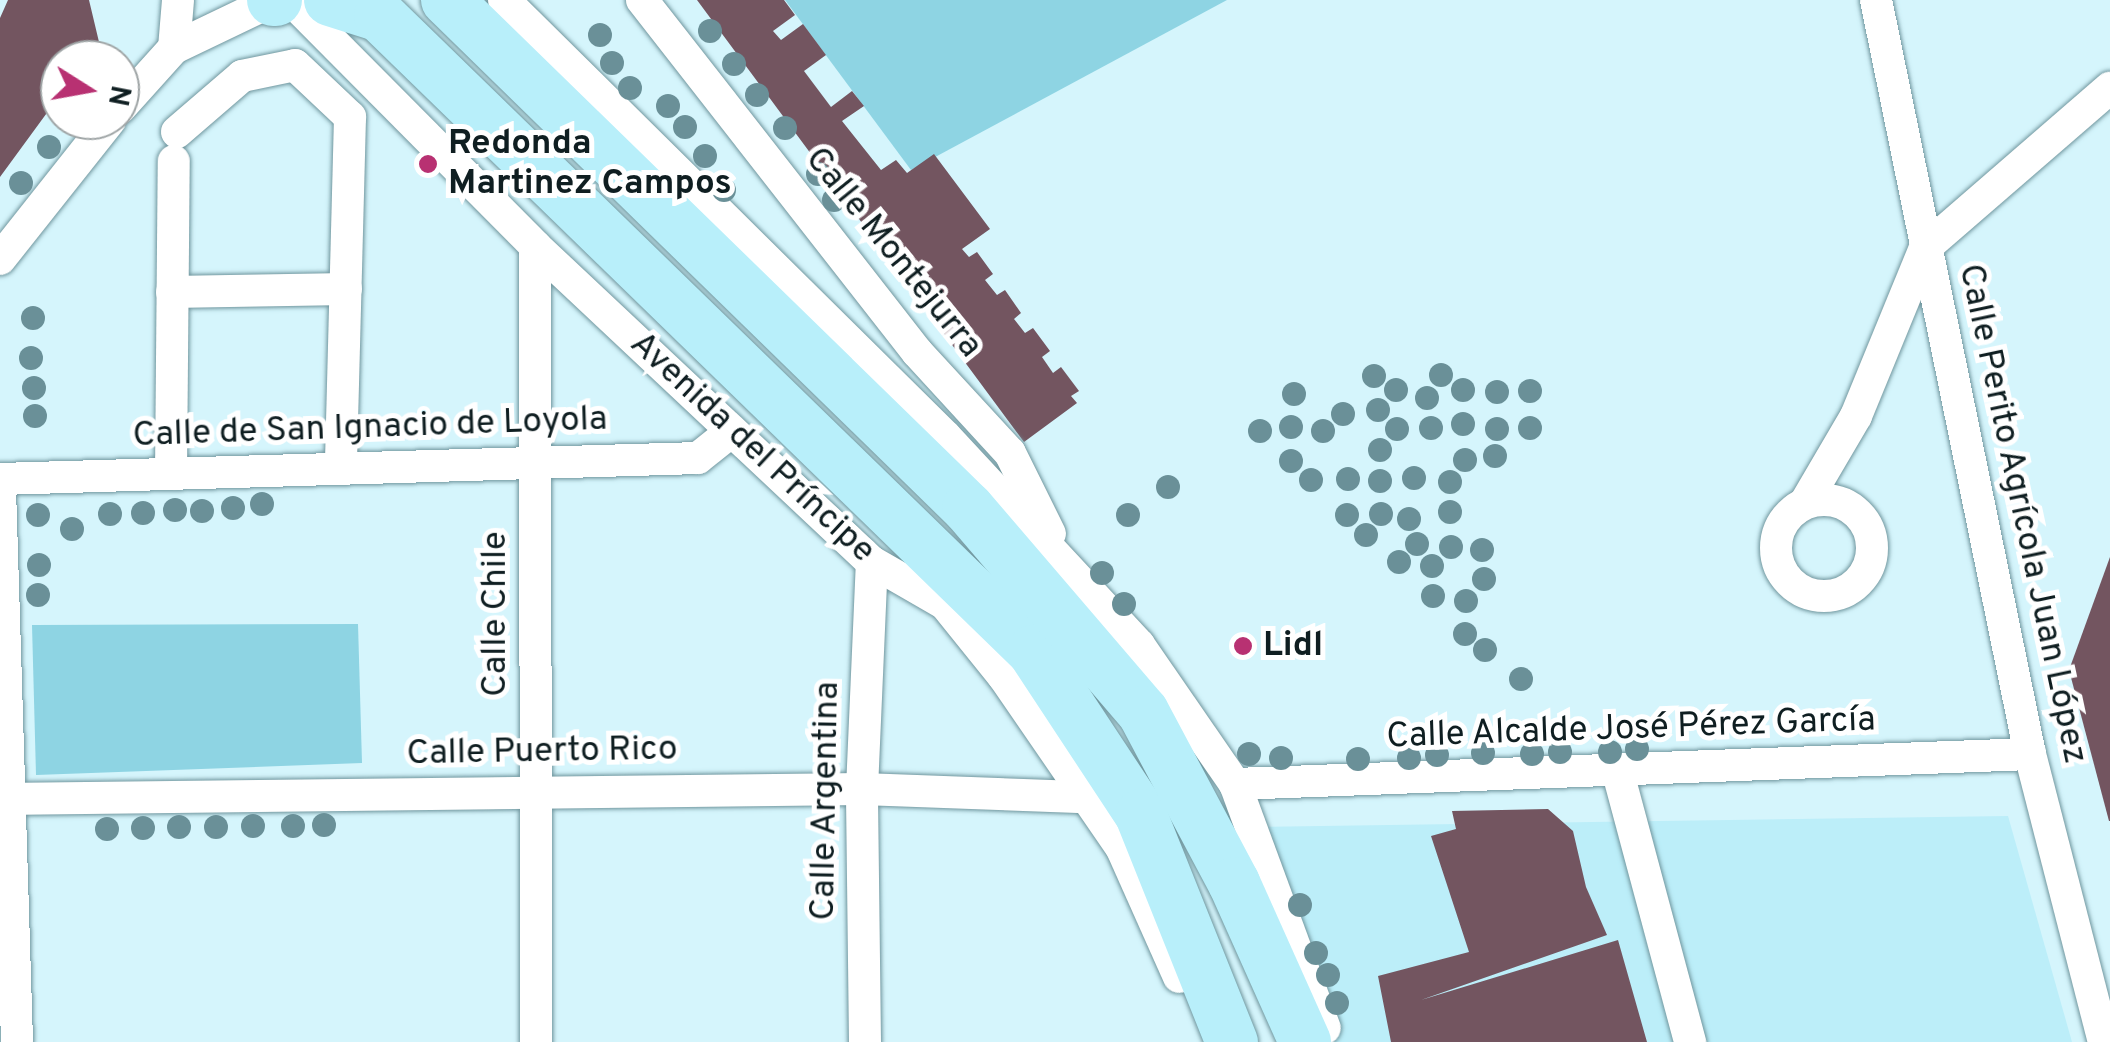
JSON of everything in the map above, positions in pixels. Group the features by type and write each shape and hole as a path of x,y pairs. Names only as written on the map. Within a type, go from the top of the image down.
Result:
{"main road":[{"name":"Avenida del Príncipe","path":"330,0 380,16 1034,651 1141,816 1232,1042"},
{"path":"447,0 968,508 1143,712 1234,882 1305,1042"}],"street":[{"path":"174,48 178,0"},
{"path":"140,86 174,48 274,0"},
{"name":"Avenida del Príncipe","path":"291,0 536,246 872,562 945,604 1004,677 1122,849 1208,1042"},
{"path":"504,0 945,436 1139,645 1235,784 1330,1042"},
{"name":"Calle Montejurra","path":"642,0 917,352 1010,453 1065,566"},
{"name":"Calle Perito Agrícola Juan López","path":"1876,0 2030,754 2104,1042"},
{"path":"171,474 176,147 242,76 295,66 350,117 341,469"},
{"path":"1804,503 1856,416 1925,248 2110,88"},
{"path":"0,260 94,140"},
{"name":"Calle Chile","path":"536,246 536,1042"},
{"path":"172,292 346,289"},
{"name":"Calle de San Ignacio de Loyola","path":"0,479 698,458 732,431"},
{"path":"0,488 4,799 17,1042"},
{"name":"Calle Argentina","path":"866,1042 862,789 872,562"},
{"name":"Calle Alcalde José Pérez García","path":"1235,784 2030,754"},
{"path":"1617,769 1690,1042"},
{"name":"Calle Puerto Rico","path":"4,799 862,789 1085,797"}],"shaded area":[{"path":"785,0 1227,0 911,170"},
{"path":"358,624 362,763 36,775 32,625"},
{"path":"2008,816 2072,1042 1320,1042 1251,827"}],"building":[{"path":"8,0 89,0 99,40 40,40 40,122 0,177 0,18"},
{"path":"697,0 784,0 795,15 773,31 781,40 803,24 826,55 804,71 831,107 852,91 864,106 842,121 881,170 896,160 907,173 934,154 990,229 962,249 969,257 977,252 993,274 985,280 997,295 1005,290 1021,313 1014,319 1025,333 1033,328 1050,351 1042,357 1053,373 1061,367 1079,391 1071,396 1077,403 1024,442"},
{"path":"2110,557 2110,821 2109,821 2069,670"},
{"path":"1548,809 1573,831 1586,887 1607,935 1421,1000 1618,940 1647,1042 1391,1042 1378,976 1469,952 1431,836 1456,829 1452,811"}],"place":[{"name":"Redonda Martinez Campos","path":"428,164"},
{"name":"Lidl","path":"1243,646"}]}
